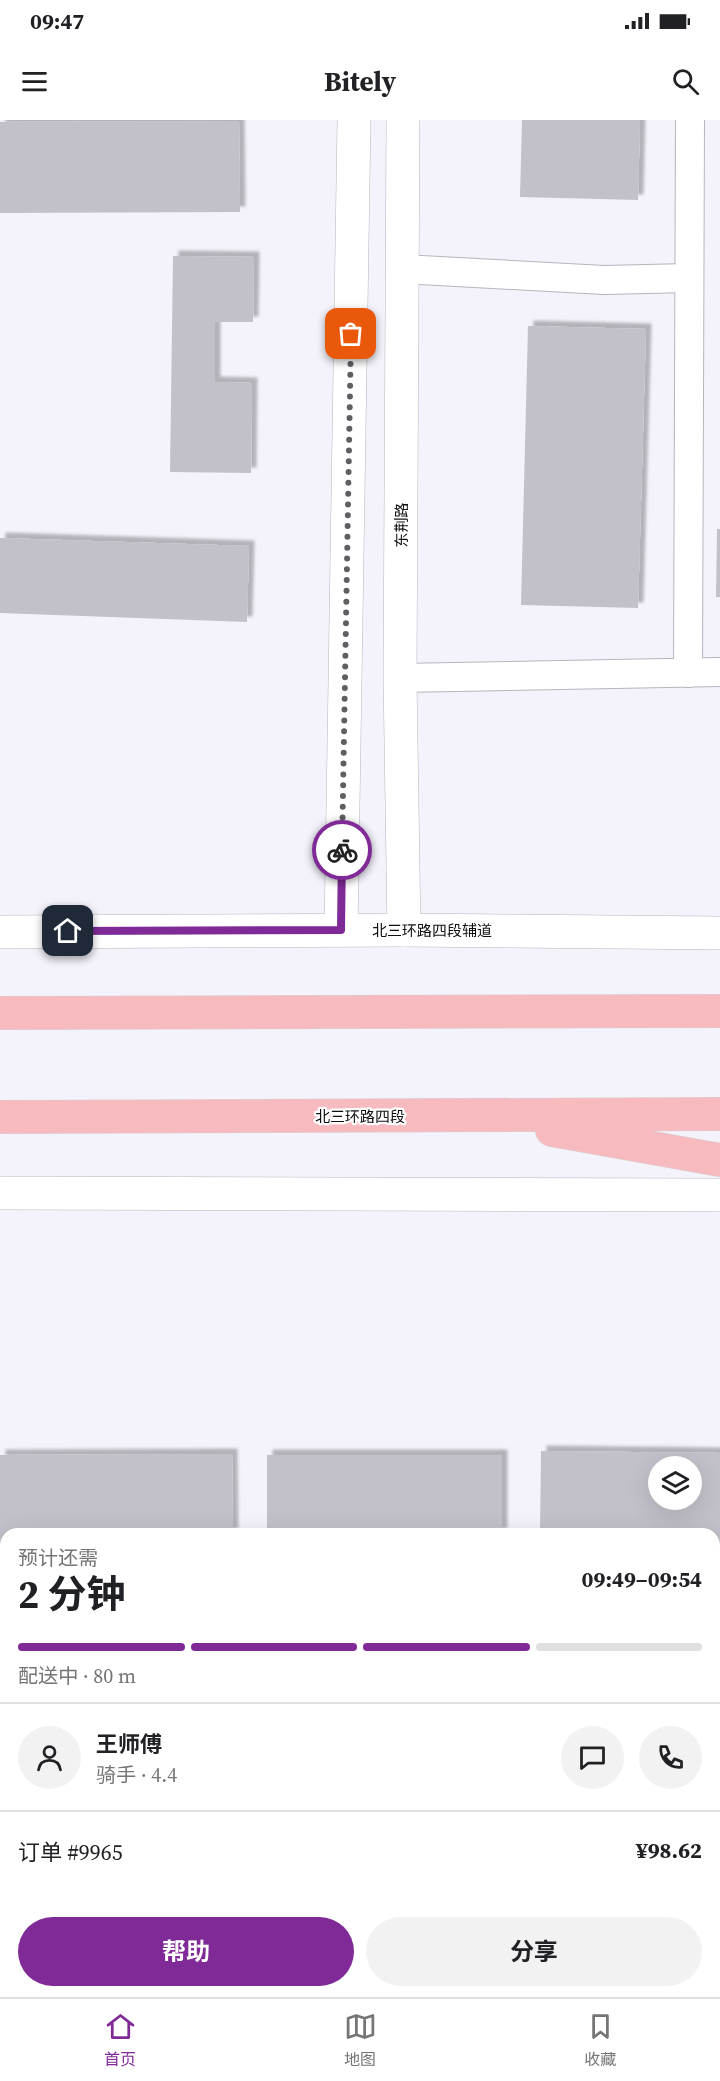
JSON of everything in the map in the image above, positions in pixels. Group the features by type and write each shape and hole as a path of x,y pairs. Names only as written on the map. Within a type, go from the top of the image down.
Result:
{"highway":[{"path":"0,1013 720,1011"},
{"name":"北三环路四段","path":"0,1117 720,1114"},
{"path":"467,1115 720,1160"}],"street":[{"path":"341,930 354,120"},
{"name":"东荆路","path":"403,120 400,678 404,930"},
{"path":"688,673 690,120"},
{"path":"402,269 604,280 689,278"},
{"path":"400,678 720,672"},
{"name":"北三环路四段辅道","path":"0,932 404,930 720,933"},
{"path":"0,1193 720,1195"}],"building":[{"path":"522,120 640,120 638,200 520,197"},
{"path":"239,121 240,212 0,213 0,122"},
{"path":"173,256 254,257 253,322 215,322 215,382 252,383 251,473 170,472"},
{"path":"528,326 646,329 638,608 521,605"},
{"path":"717,529 720,529 720,597 716,597"},
{"path":"0,538 249,546 247,622 0,613"},
{"path":"541,1451 720,1453 720,1528 540,1528"},
{"path":"232,1454 233,1528 0,1528 0,1455"},
{"path":"267,1455 502,1455 502,1528 267,1528"}],"way so far":[{"path":"342,850 351,334"}],"route":[{"path":"68,931 341,930 342,850"}]}
